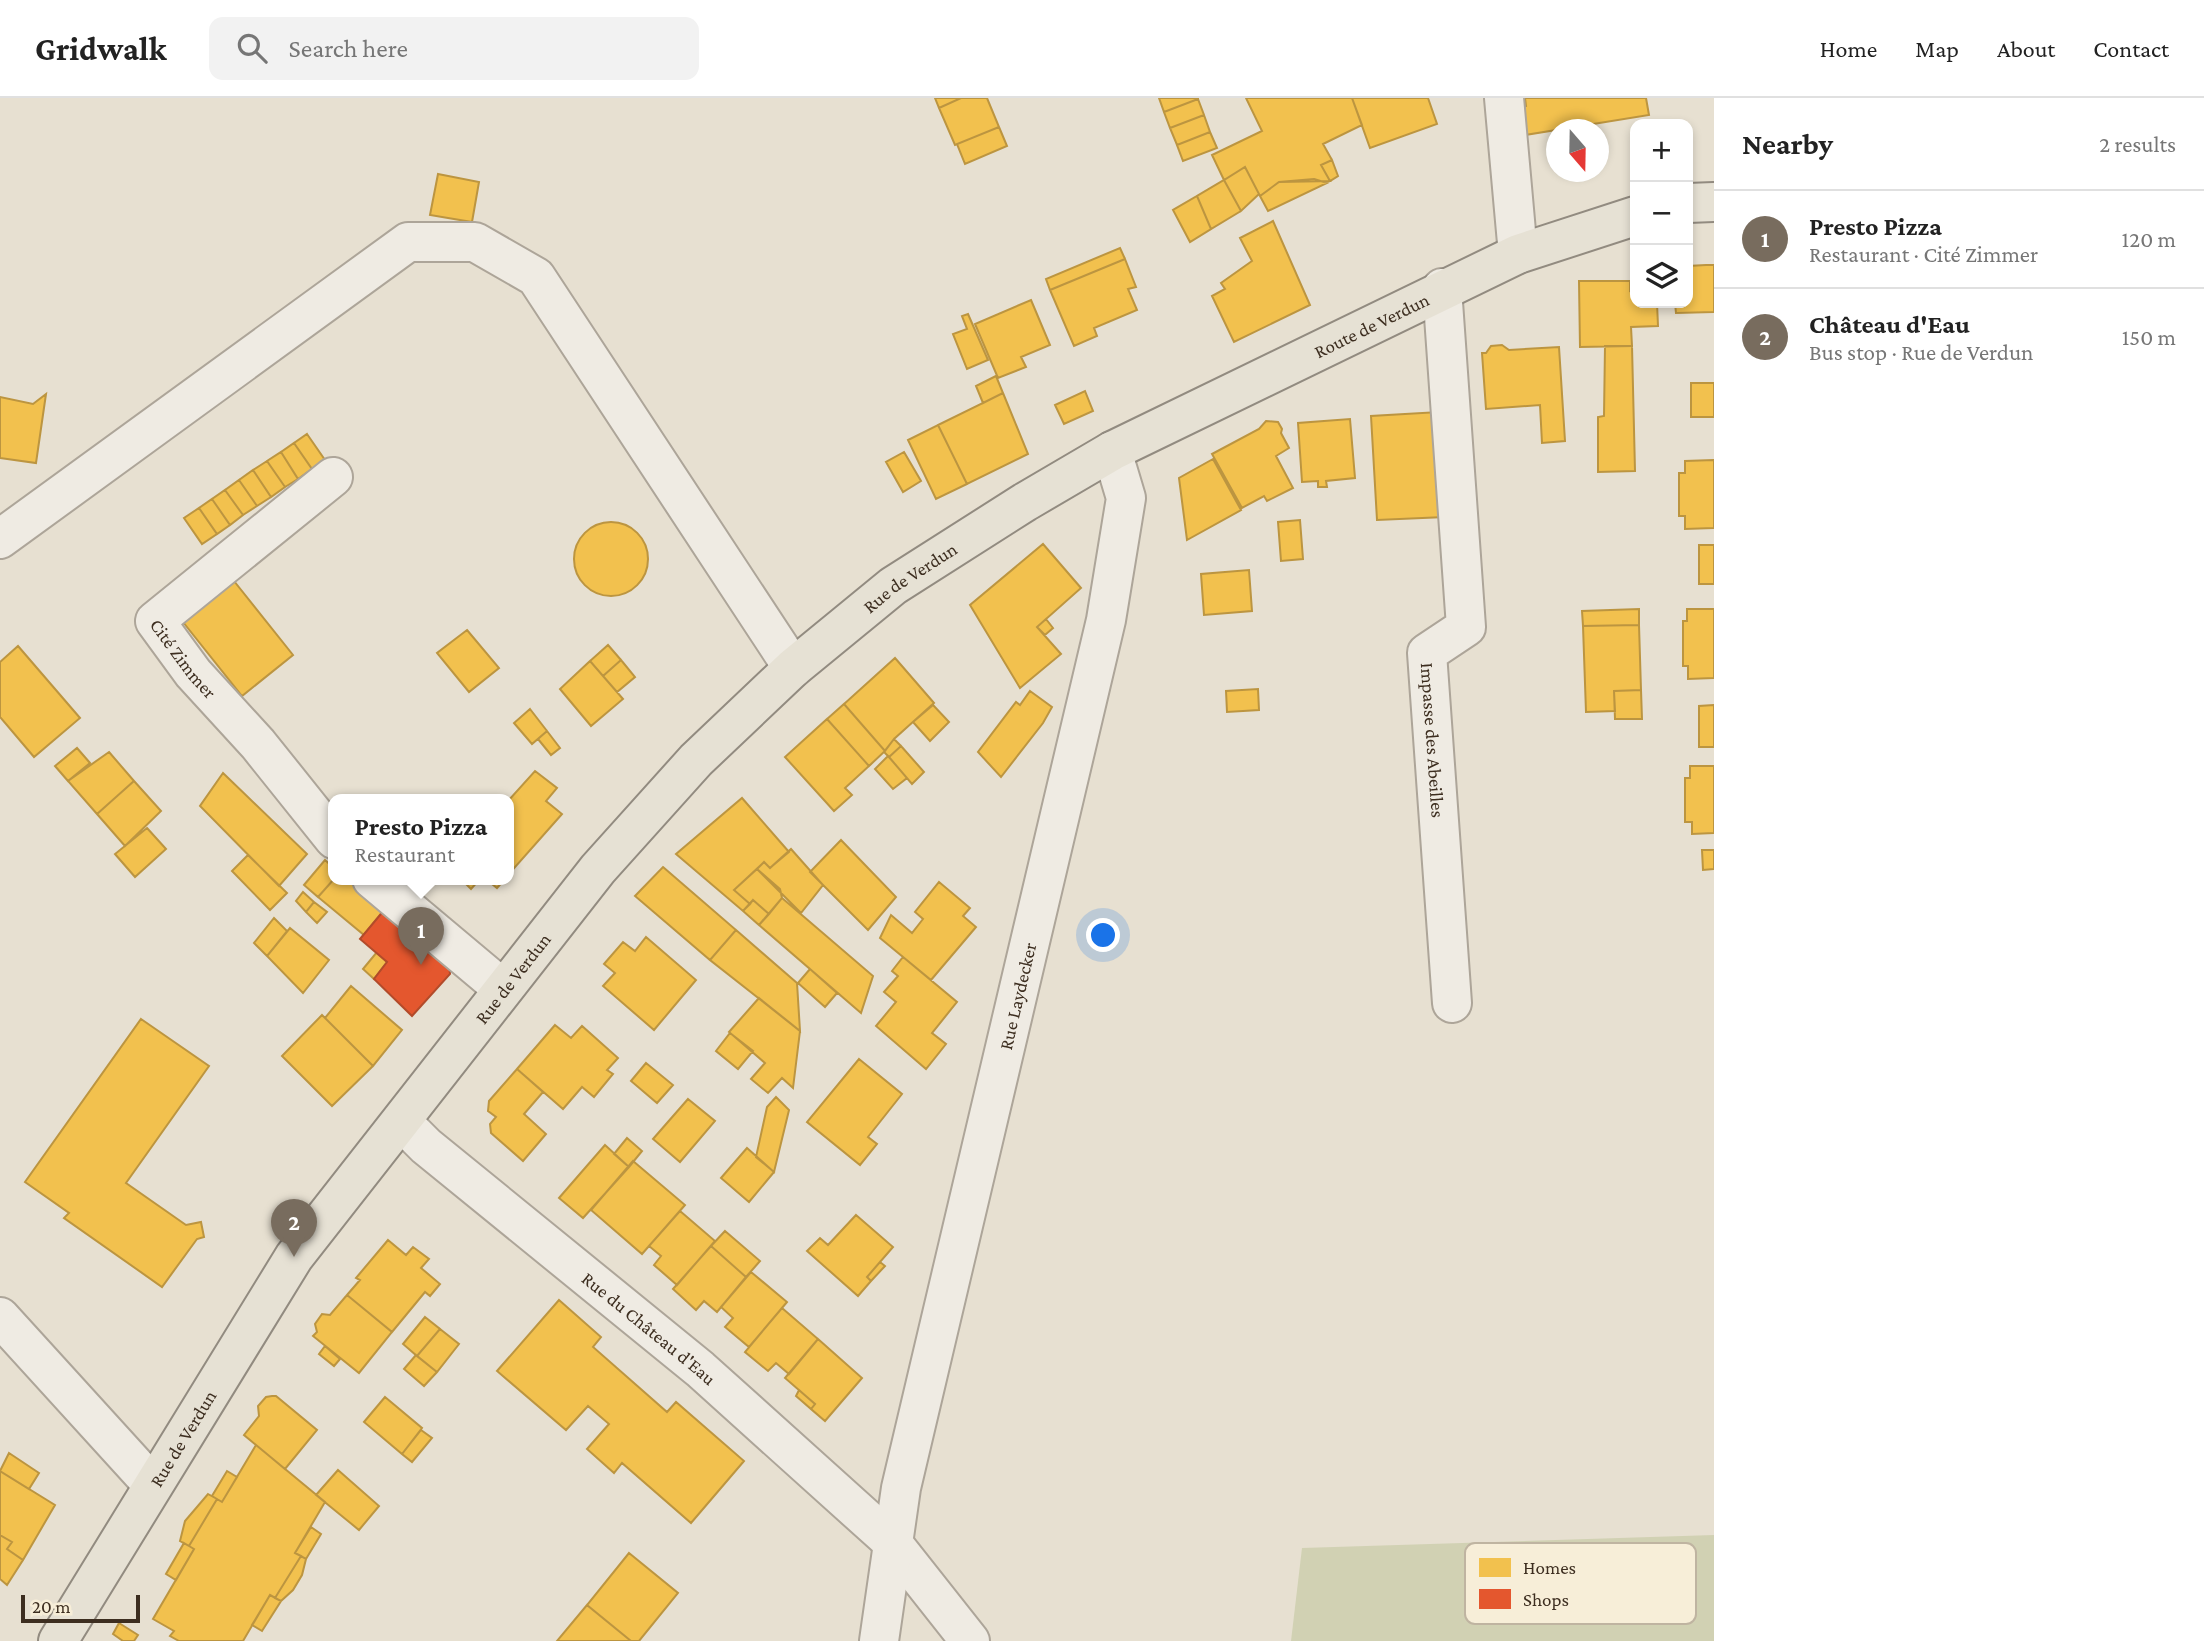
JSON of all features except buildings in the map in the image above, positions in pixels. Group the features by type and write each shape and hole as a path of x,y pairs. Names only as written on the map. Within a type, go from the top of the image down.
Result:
{"main road":[{"path":"1693,204 1714,202"},
{"name":"Route de Verdun","path":"1112,451 1442,288 1518,254 1630,218"},
{"name":"Rue de Verdun","path":"58,1641 152,1484 294,1257 598,869 696,760 793,668 893,586 1025,502 1112,451"}],"street":[{"path":"1504,98 1518,254"},
{"path":"0,540 408,242 475,242 536,277 793,668"},
{"name":"Impasse des Abeilles","path":"1442,288 1466,627 1427,653 1452,1003"},
{"name":"Rue Laydecker","path":"879,1641 891,1541 975,1168 1106,620 1126,498 1112,451"},
{"name":"Cité Zimmer","path":"328,832 258,744 193,673 155,621 333,477"},
{"path":"379,885 503,989"},
{"name":"Rue du Château d'Eau","path":"402,1122 426,1146 700,1369 891,1541"},
{"path":"0,1317 152,1484"},
{"path":"891,1541 970,1641"}],"green space":[{"path":"1714,1535 1714,1641 1291,1641 1302,1548"}],"place":[{"name":"Presto Pizza","path":"421,965"},
{"name":"Château d'Eau","path":"294,1257"}]}
